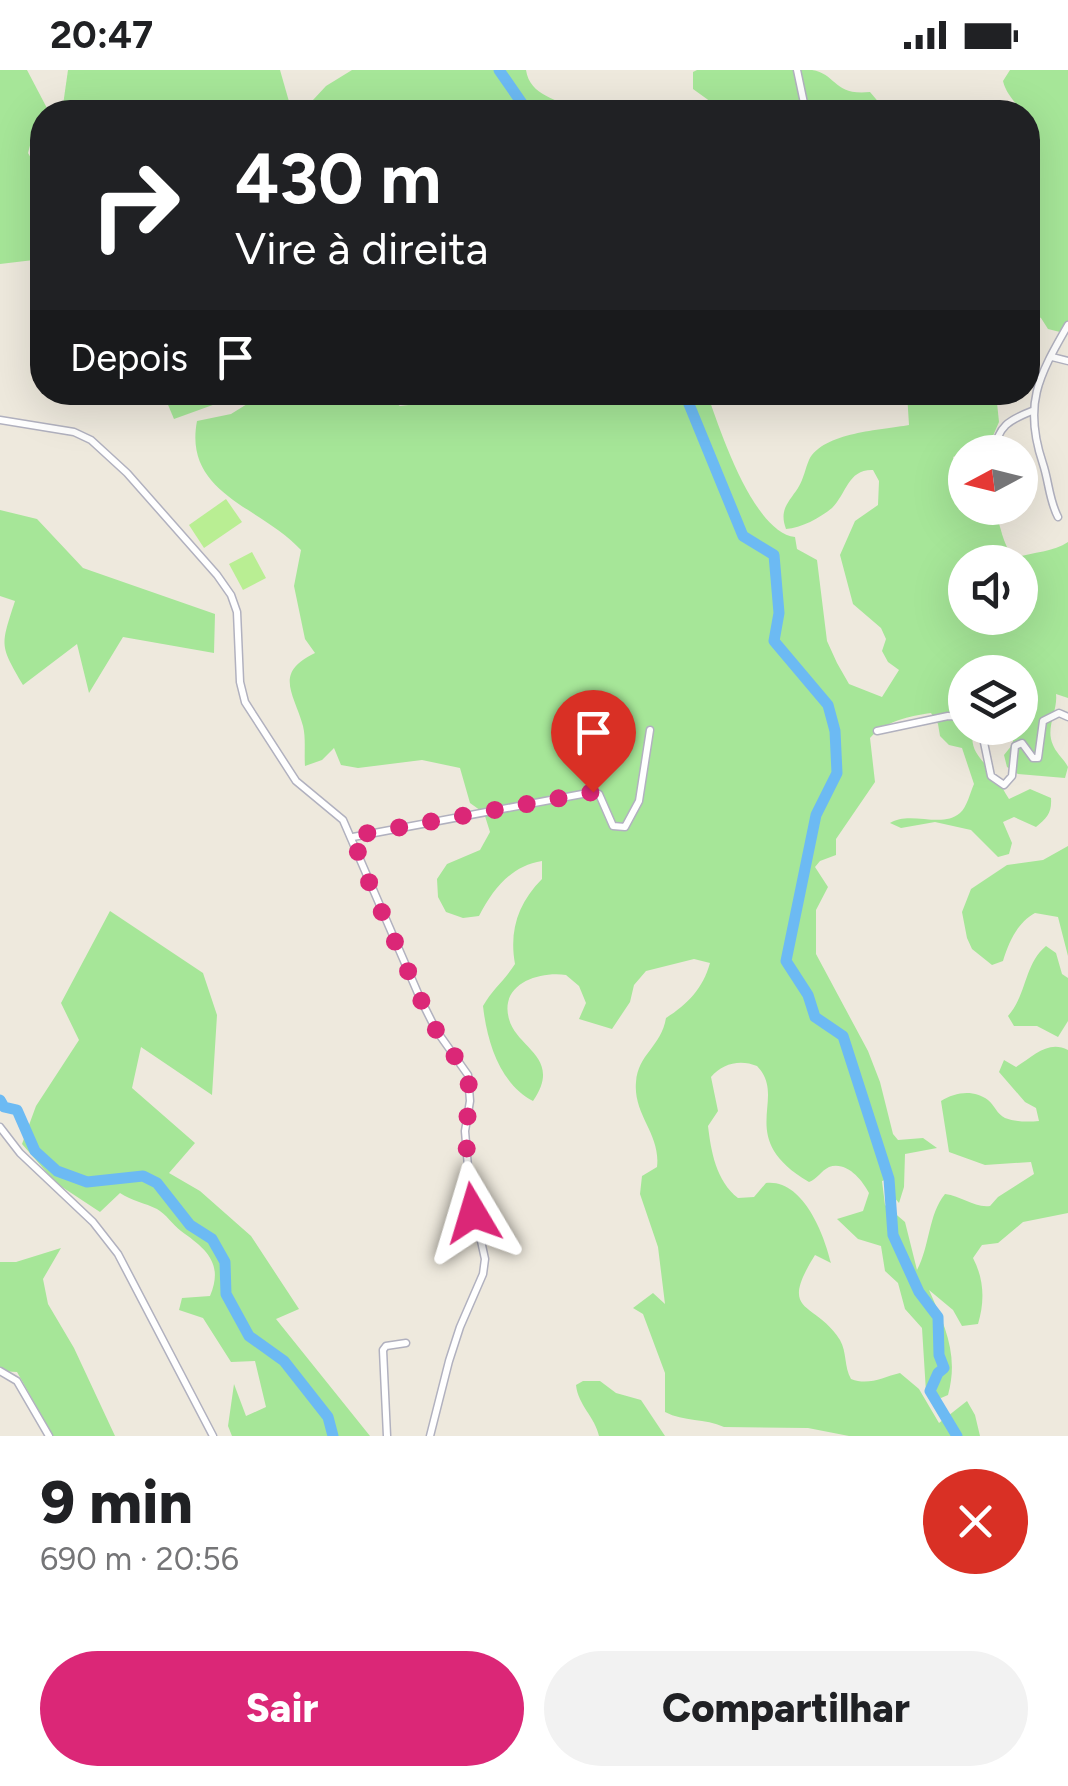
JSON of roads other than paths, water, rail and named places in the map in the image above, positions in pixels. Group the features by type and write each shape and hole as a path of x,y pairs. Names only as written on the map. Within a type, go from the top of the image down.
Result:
{"street":[{"path":"797,70 803,100"},
{"path":"1040,381 1068,325"},
{"path":"1052,357 1068,361"},
{"path":"1033,405 1035,441 1058,517"},
{"path":"999,435 1008,421 1032,410"},
{"path":"0,420 74,432 91,440 127,473 224,584 237,612 240,682 245,702 296,781 343,820 420,998 436,1030 468,1075 471,1086 465,1131 467,1163 473,1213 486,1259 460,1326 430,1436"},
{"path":"1023,745 1033,758 1038,758 1043,721 1059,713 1068,717"},
{"path":"877,731 948,716"},
{"path":"352,836 593,792 599,794 613,826 625,827 639,801 650,730"},
{"path":"984,745 992,776 1004,785 1012,776 1017,745"},
{"path":"0,1127 20,1153 93,1222 118,1254 213,1436"},
{"path":"388,1436 383,1350 406,1343"},
{"path":"0,1371 17,1381 49,1436"}],"waterway":[{"path":"499,70 520,100"},
{"path":"689,405 743,536 774,555 779,613 774,641 828,705 835,731 837,773 816,815 786,961 808,995 815,1017 843,1036 889,1179 893,1235 919,1292 938,1317 939,1355 944,1368 930,1391 957,1436"},
{"path":"0,1100 4,1107 17,1110 35,1151 57,1171 87,1182 143,1176 157,1183 190,1225 212,1239 225,1262 226,1294 249,1336 284,1361 328,1417 333,1436"}]}
